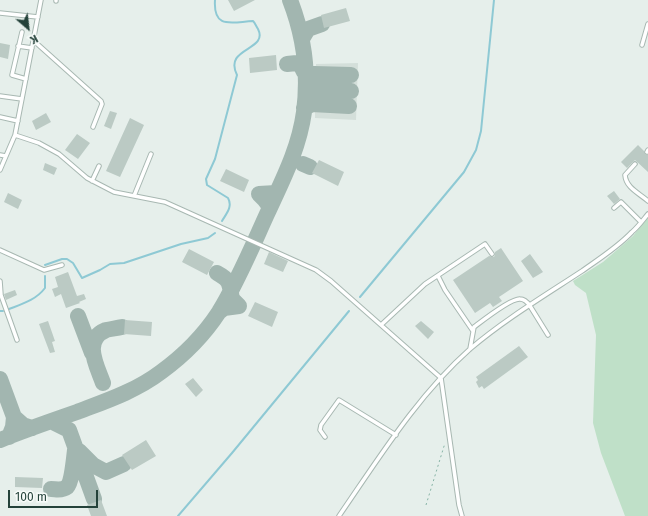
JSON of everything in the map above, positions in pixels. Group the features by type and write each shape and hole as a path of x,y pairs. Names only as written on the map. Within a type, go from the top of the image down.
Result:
{"lane":[{"path":"0,170 15,135 41,0"},
{"path":"0,13 38,17"},
{"path":"642,45 648,24"},
{"path":"22,32 12,75 26,78"},
{"path":"34,41 101,101 102,104 93,127"},
{"path":"18,46 32,48"},
{"path":"0,96 22,100"},
{"path":"0,117 18,121"},
{"path":"15,135 39,143 60,154 92,181 114,192 165,202 316,270 332,281 441,378 461,515"},
{"path":"134,196 151,154"},
{"path":"0,155 6,156"},
{"path":"636,164 625,175 626,181 648,201"},
{"path":"92,181 99,166"},
{"path":"614,208 621,202 641,222"},
{"path":"339,516 396,435 441,378 470,349 606,254 632,233 648,214"},
{"path":"381,325 426,284 485,244 492,254"},
{"path":"0,250 44,270 62,264"},
{"path":"438,276 445,290 473,331"},
{"path":"0,281 1,294 16,340"},
{"path":"470,349 474,327 513,300 520,299 527,302 548,336"},
{"path":"325,437 320,430 321,424 339,400 396,435"}],"path":[{"path":"426,505 448,432"}],"shaded area":[{"path":"358,63 356,120 315,118 316,64"}],"green space":[{"path":"648,217 648,516 625,516 601,453 593,423 596,335 586,293 575,285 573,281 603,262 633,236"}],"building":[{"path":"228,0 255,0 234,11"},
{"path":"346,8 350,21 324,28 321,15"},
{"path":"0,43 10,45 8,59 0,57"},
{"path":"276,55 277,70 250,73 249,58"},
{"path":"110,111 117,113 111,129 104,126"},
{"path":"46,113 51,122 36,130 32,121"},
{"path":"130,118 144,125 120,177 106,171"},
{"path":"77,134 90,143 78,159 65,150"},
{"path":"638,145 645,154 648,155 648,172 635,160 627,168 621,162"},
{"path":"319,160 344,172 338,186 312,173"},
{"path":"45,163 57,168 54,175 43,170"},
{"path":"226,169 249,180 244,192 220,181"},
{"path":"614,191 620,199 614,204 607,196"},
{"path":"8,193 22,200 18,209 4,202"},
{"path":"501,248 523,281 499,297 502,301 493,307 490,303 475,313 453,280 489,256 494,257 495,252"},
{"path":"189,249 214,262 207,275 182,262"},
{"path":"269,252 288,261 283,272 264,264"},
{"path":"530,254 543,272 533,278 521,261"},
{"path":"68,272 77,296 84,294 86,299 66,308 61,294 55,297 52,289 58,287 55,277"},
{"path":"15,290 17,295 6,300 4,294"},
{"path":"255,302 278,312 272,327 248,316"},
{"path":"125,320 152,322 151,336 124,334"},
{"path":"48,321 55,341 52,342 55,352 50,353 39,324"},
{"path":"421,321 434,332 428,339 415,326"},
{"path":"519,346 528,357 484,389 482,386 479,388 476,382 478,380 476,377"},
{"path":"193,378 203,390 196,397 185,384"},
{"path":"146,440 156,456 132,470 122,455"},
{"path":"15,477 43,478 42,488 15,487"},
{"path":"101,500 107,516 91,516 87,505"}],"waterway":[{"path":"215,0 215,10 217,16 221,20 231,23 253,21 260,36 257,42 240,54 236,59 234,66 237,75 215,159 206,179 207,185 228,198 230,204 222,221"},
{"path":"360,297 464,172 476,150 481,131 494,0"},
{"path":"45,265 62,259 67,259 73,263 82,278 110,264 124,263 181,244 208,238 215,233"},
{"path":"9,309 37,296 45,288 45,276"},
{"path":"178,516 349,311"}],"taxiway":[{"path":"0,440 99,404 141,385 161,372 185,352 207,329 219,312 239,276 284,177 302,126 306,84 304,55 299,27 290,0"},
{"path":"302,39 308,29 322,24"},
{"path":"287,64 300,64 306,73"},
{"path":"314,74 351,75"},
{"path":"306,92 307,90 312,89 351,91"},
{"path":"304,108 312,104 349,106"},
{"path":"303,164 310,167"},
{"path":"270,207 259,194 276,193"},
{"path":"217,273 228,281 232,299 239,306 224,308 219,312"},
{"path":"78,316 92,353"},
{"path":"103,383 93,354 95,340 99,334 106,330 122,327"},
{"path":"0,379 14,417"},
{"path":"9,437 13,427 14,417 23,425 32,428"},
{"path":"51,421 69,430 94,499"},
{"path":"51,489 63,489 69,484 75,450"},
{"path":"79,451 93,465 106,472 124,464"}]}
